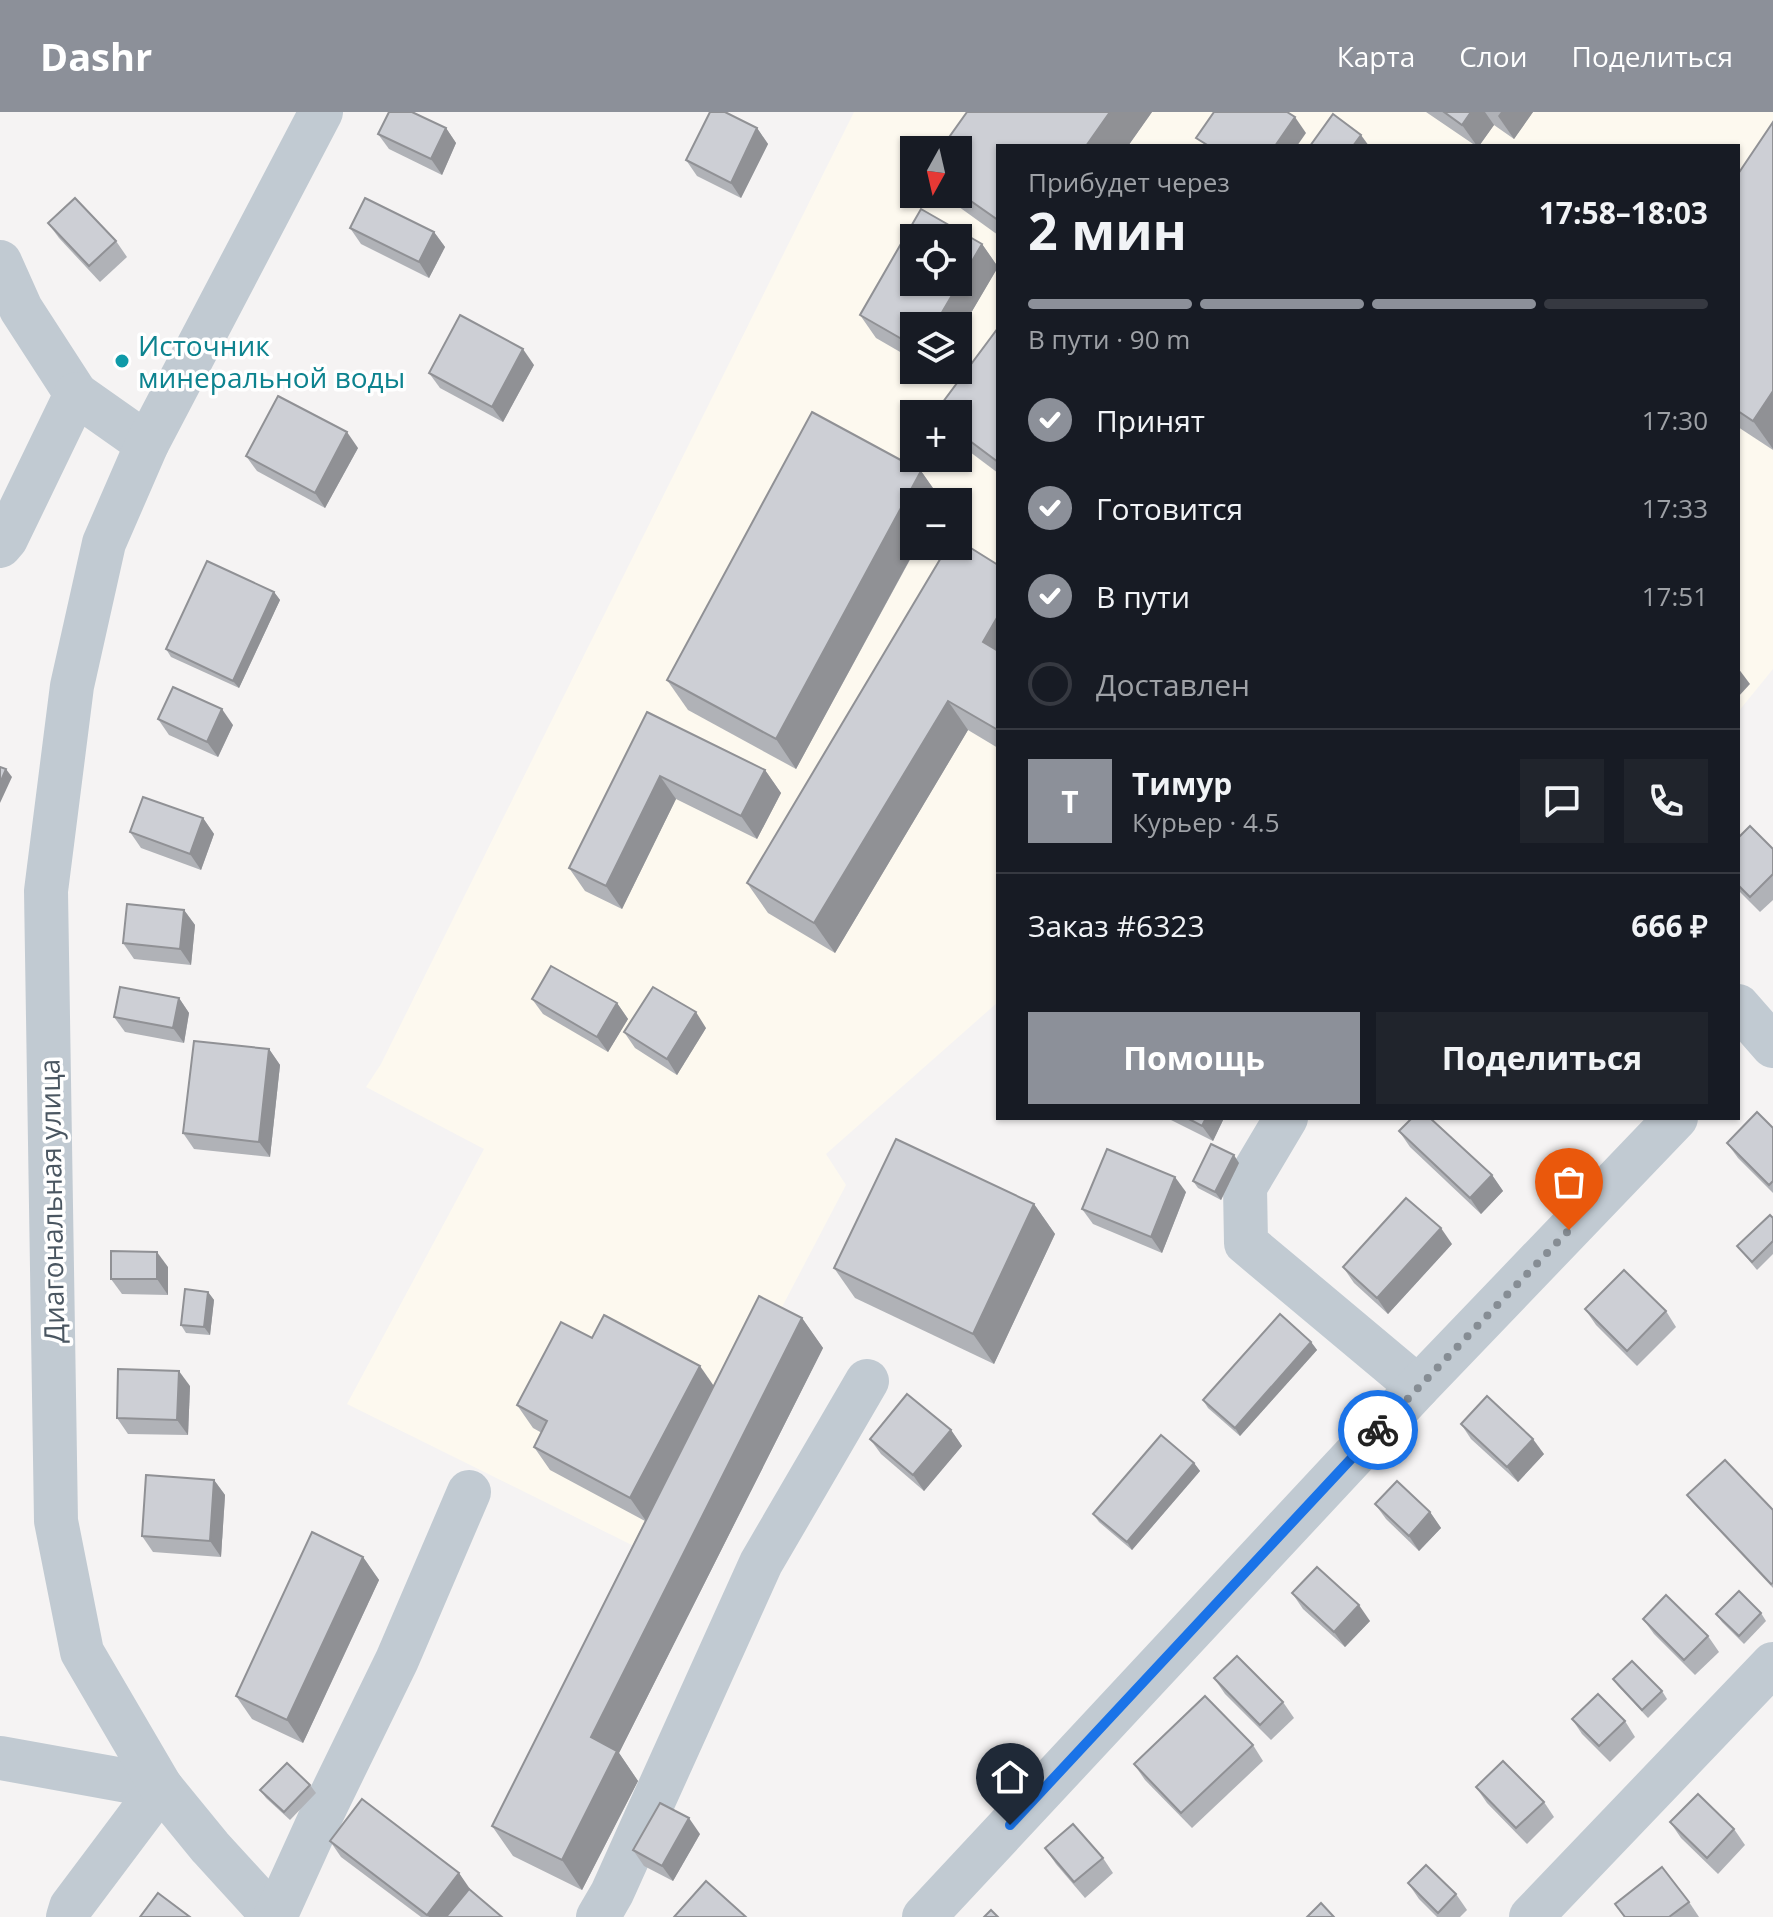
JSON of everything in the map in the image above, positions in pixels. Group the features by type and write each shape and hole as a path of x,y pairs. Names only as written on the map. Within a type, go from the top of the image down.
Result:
{"street":[{"name":"Диагональная улица","path":"274,1917 161,1787 82,1652 56,1521 46,891 72,686 104,543 147,444 321,112"},
{"path":"0,262 21,309 76,394 147,444"},
{"path":"0,546 76,394"},
{"path":"1285,1120 1245,1187 1246,1243 1418,1387"},
{"path":"924,1917 1418,1387 1674,1120"},
{"path":"598,1917 683,1739 761,1563 867,1381"},
{"path":"274,1917 397,1660 469,1492"},
{"path":"1531,1917 1773,1664"},
{"path":"0,1758 161,1787 71,1907 68,1917"}],"shaded area":[{"path":"854,112 1773,112 1773,669 1740,710 1740,144 996,144 996,1004 826,1154 846,1185 652,1555 347,1404 484,1149 366,1087 381,1064"}],"building":[{"path":"389,112 412,112 446,128 431,159 378,134"},
{"path":"710,112 725,112 757,128 731,183 686,160"},
{"path":"967,112 1110,112 1087,144 996,144 996,219 972,202 972,136 950,136"},
{"path":"1214,112 1287,112 1295,117 1276,144 1206,144 1196,138"},
{"path":"1444,112 1471,112 1462,125"},
{"path":"1333,114 1361,135 1354,144 1311,144"},
{"path":"1773,122 1773,391 1753,421 1740,412 1740,171"},
{"path":"75,198 116,241 89,266 48,223"},
{"path":"365,198 434,232 419,262 350,228"},
{"path":"921,209 947,224 912,224"},
{"path":"972,238 982,244 972,261"},
{"path":"900,245 900,296 952,296 942,312 900,312 900,338 860,315"},
{"path":"460,315 523,349 492,407 429,373"},
{"path":"996,331 996,460 972,442 972,400 944,400 956,384 972,384 972,363"},
{"path":"278,396 347,432 315,493 246,456"},
{"path":"812,412 900,460 900,472 920,472 912,488 900,488 900,510 776,739 667,680"},
{"path":"972,549 996,564 996,619 983,642 996,650 996,729 948,701 814,923 747,883 940,560 972,560"},
{"path":"207,561 274,592 233,681 166,649"},
{"path":"173,687 222,709 207,742 158,719"},
{"path":"647,712 765,770 741,816 660,776 606,886 569,868"},
{"path":"0,767 6,769 0,783"},
{"path":"143,797 203,818 190,854 130,832"},
{"path":"1750,826 1773,849 1773,874 1750,897 1740,887 1740,836"},
{"path":"127,904 184,910 180,949 123,943"},
{"path":"551,966 617,1003 597,1037 532,999"},
{"path":"120,987 179,998 173,1028 114,1017"},
{"path":"653,987 696,1012 667,1059 624,1032"},
{"path":"194,1041 269,1049 259,1142 183,1133"},
{"path":"1757,1112 1773,1128 1773,1181 1769,1185 1727,1143"},
{"path":"1191,1120 1205,1120 1202,1126"},
{"path":"1410,1120 1432,1120 1492,1175 1470,1198 1399,1131"},
{"path":"896,1139 1034,1204 973,1334 834,1268"},
{"path":"1211,1144 1234,1155 1215,1192 1193,1181"},
{"path":"1107,1149 1175,1177 1151,1237 1082,1209"},
{"path":"1406,1198 1441,1228 1377,1298 1343,1267"},
{"path":"1770,1215 1773,1218 1773,1241 1752,1262 1737,1246"},
{"path":"111,1251 157,1252 157,1279 111,1279"},
{"path":"1624,1270 1666,1311 1627,1351 1585,1309"},
{"path":"185,1289 208,1292 204,1327 181,1325"},
{"path":"759,1296 802,1318 591,1737 617,1751 562,1860 492,1826"},
{"path":"1280,1314 1311,1342 1235,1428 1203,1400"},
{"path":"604,1315 700,1366 630,1498 534,1447 547,1421 517,1405 561,1322 592,1338"},
{"path":"118,1369 179,1371 177,1420 117,1418"},
{"path":"907,1394 951,1430 913,1475 870,1439"},
{"path":"1487,1396 1533,1439 1507,1467 1461,1424"},
{"path":"1161,1435 1194,1463 1127,1542 1093,1514"},
{"path":"1725,1460 1773,1510 1771,1584 1687,1495"},
{"path":"146,1475 214,1480 210,1541 142,1536"},
{"path":"1397,1481 1430,1512 1409,1536 1375,1504"},
{"path":"312,1532 363,1557 287,1720 236,1696"},
{"path":"1317,1567 1359,1605 1334,1632 1292,1593"},
{"path":"1739,1591 1761,1613 1739,1636 1716,1614"},
{"path":"1666,1595 1708,1636 1684,1660 1643,1619"},
{"path":"1237,1656 1283,1702 1260,1725 1214,1678"},
{"path":"1632,1661 1662,1691 1642,1710 1613,1679"},
{"path":"1598,1694 1625,1721 1599,1746 1572,1719"},
{"path":"1205,1696 1253,1745 1181,1813 1134,1764"},
{"path":"1503,1761 1544,1802 1516,1828 1476,1787"},
{"path":"287,1763 310,1785 284,1812 260,1790"},
{"path":"1698,1794 1734,1829 1707,1858 1670,1822"},
{"path":"362,1799 459,1873 427,1915 330,1841"},
{"path":"660,1803 689,1818 662,1866 633,1850"},
{"path":"1073,1824 1103,1858 1074,1882 1045,1848"},
{"path":"1426,1865 1456,1894 1438,1913 1408,1883"},
{"path":"1662,1867 1689,1902 1669,1917 1625,1917 1615,1904"},
{"path":"706,1881 746,1917 674,1917"},
{"path":"469,1889 502,1917 446,1917"},
{"path":"158,1893 190,1917 140,1917"},
{"path":"1321,1903 1334,1917 1307,1917"},
{"path":"991,1910 998,1917 984,1917"}],"way so far":[{"path":"1378,1430 1569,1230"}],"place":[{"name":"Источник минеральной воды","path":"122,361"}],"route":[{"path":"1010,1825 1378,1430"}]}
